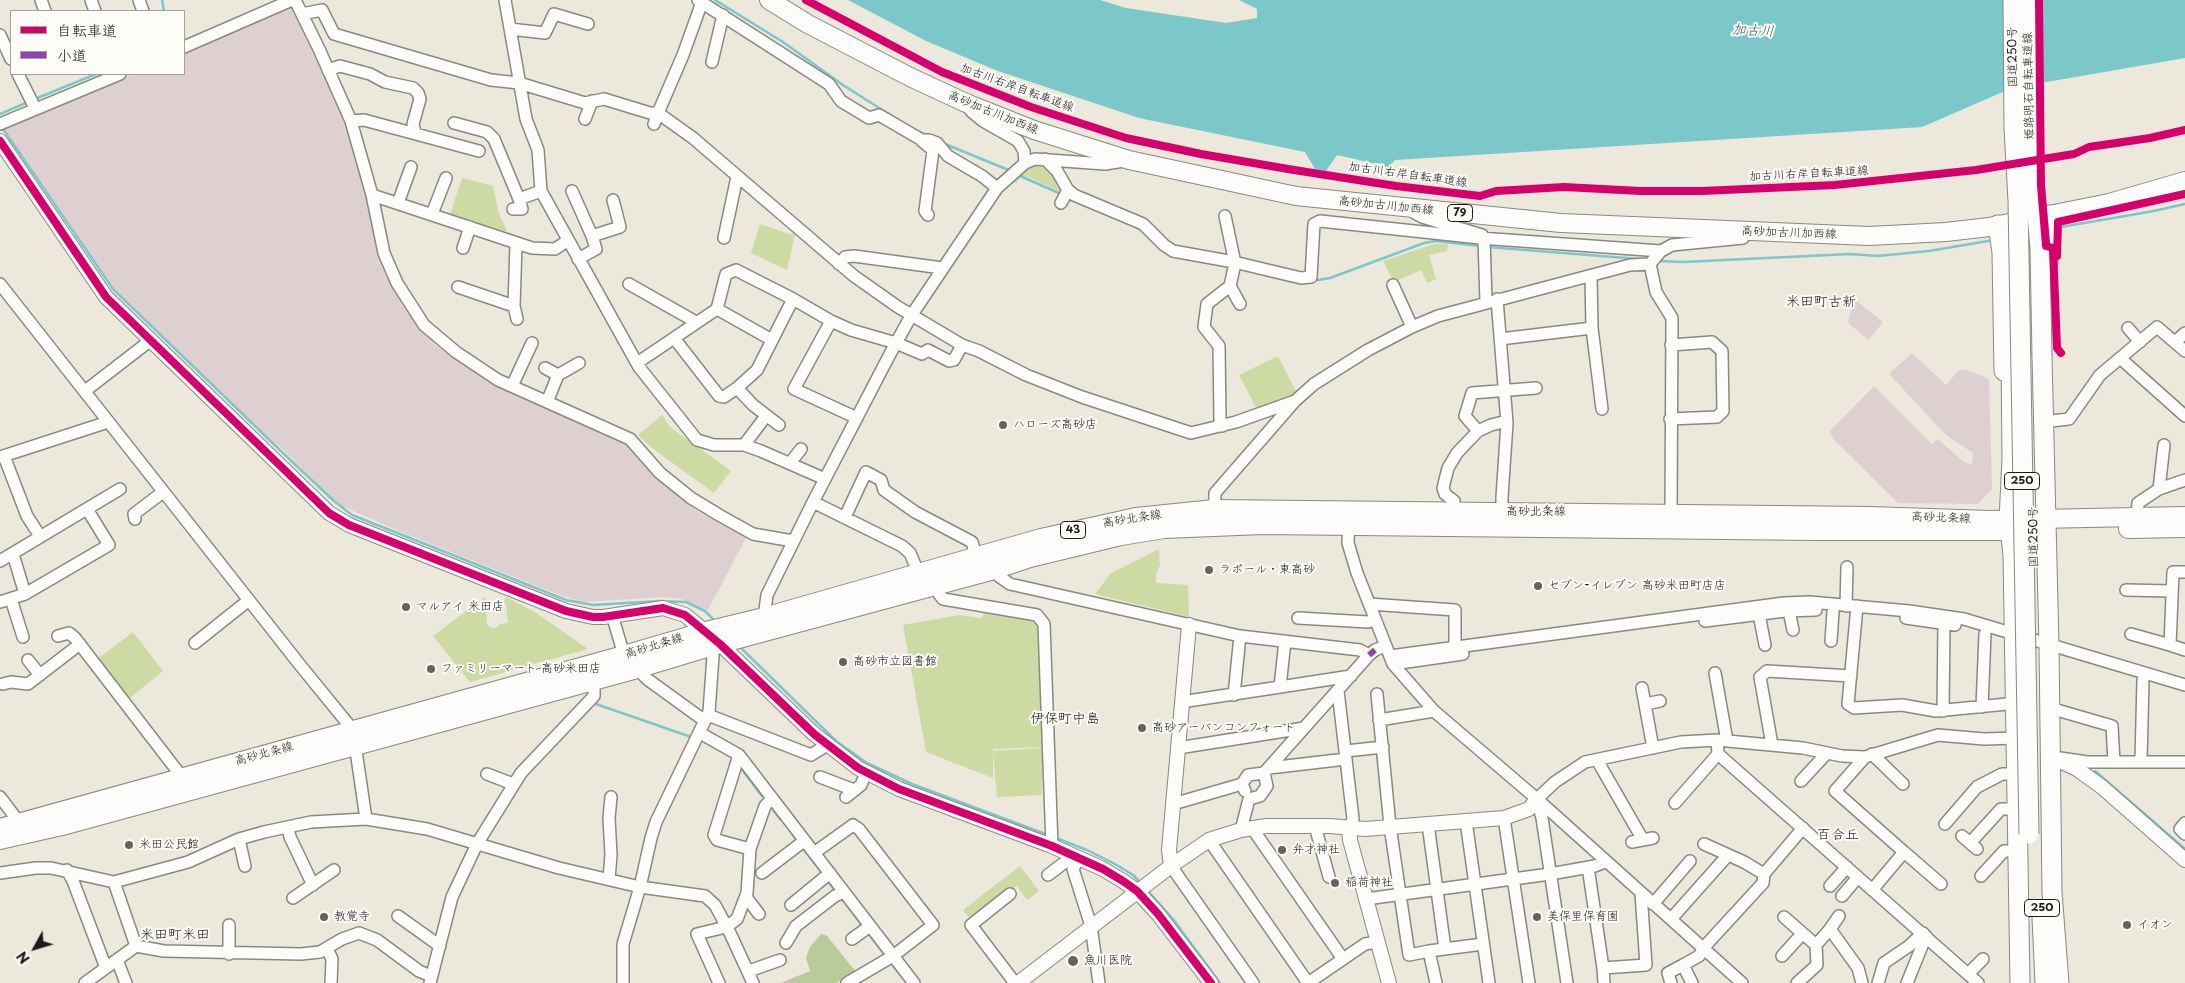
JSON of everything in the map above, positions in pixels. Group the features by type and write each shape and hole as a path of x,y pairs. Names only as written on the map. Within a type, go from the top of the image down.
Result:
{"highway":[{"name":"国道250号","path":"2013,0 2014,128 2018,211 2035,833 2045,983"},
{"name":"国道250号","path":"2029,0 2035,833 2030,983"},
{"name":"250","path":"2014,128 2008,224 2012,459 2010,518 2018,774 2020,983"},
{"name":"250","path":"2030,147 2040,248 2051,757 2052,892 2059,983"},
{"path":"2046,517 2051,466 2048,215"},
{"path":"1998,225 2002,252 2005,460 2010,518"}],"main road":[{"name":"高砂加古川加西線","path":"769,0 808,24 910,77 966,103 1034,130 1128,160 1296,196 1560,223 1869,236 1946,232 1998,225 2109,203 2185,181"},
{"name":"高砂北条線","path":"1502,520 1671,513 2010,518 2185,516"},
{"name":"高砂北条線","path":"0,828 182,777 637,670 714,646 766,625 918,572 982,556 1041,538 1108,522 1163,514 1214,517 1502,520 1980,532 2010,518"},
{"name":"高砂北条線","path":"0,840 62,826 706,631 766,625 936,586 1030,558 1121,536 1164,529 1214,517"},
{"name":"高砂北条線","path":"2046,517 2185,528"}],"street":[{"path":"185,47 294,0 351,121 372,195 384,253 397,283 424,325 473,365 512,386 630,438 668,479 691,498 744,530 753,534 793,541"},
{"path":"505,0 526,119 538,150 541,191 567,241 637,363 697,440 714,445 744,445 825,479"},
{"path":"656,118 683,55 700,1 829,84 842,101 862,114 869,118 879,115 922,140 933,150 948,156 982,176 997,188"},
{"path":"302,14 322,10 334,34 491,80 519,83 585,103 604,99 650,113 693,138 839,264 911,316 962,345 979,351 1044,382 1191,433 1222,426 1294,401"},
{"path":"510,29 545,33 554,14 588,24"},
{"path":"712,62 723,15"},
{"path":"0,35 10,57"},
{"path":"328,70 340,66 370,74 385,82 413,88 418,92 420,99 413,124 415,133"},
{"path":"22,75 32,103"},
{"path":"0,124 32,103 117,75"},
{"path":"585,119 592,101"},
{"path":"966,103 971,112 983,121 1018,141 1024,151 1017,170"},
{"path":"351,121 364,120 415,133 457,151 479,151"},
{"path":"454,122 478,126 494,139 506,157 522,209 513,209"},
{"path":"922,140 937,143 948,156"},
{"path":"0,141 4,157 104,293 314,500 338,520 566,611 593,617 663,608 685,615 706,631 714,646 827,746 866,772 899,789 1052,846 1102,869 1137,892 1181,942 1211,983"},
{"path":"928,215 925,211 933,150"},
{"path":"1044,159 1057,171 1064,196 1074,195 1143,224 1164,245 1173,250 1234,265 1301,278 1311,277 1314,224 1320,221 1484,238 1661,251"},
{"path":"766,625 767,595 896,343 942,268 997,188 1017,170 1044,159 1105,164 1128,160"},
{"path":"398,203 411,168"},
{"path":"724,238 737,177"},
{"path":"432,214 446,178"},
{"path":"572,190 596,249 578,259"},
{"path":"519,199 541,191"},
{"path":"372,195 532,248 555,248 567,241"},
{"path":"592,236 620,228 613,200"},
{"path":"1411,209 1422,217 1476,232 1484,238"},
{"path":"1225,216 1234,265 1230,286 1240,304"},
{"path":"462,248 470,227"},
{"path":"1214,517 1215,494 1294,401 1314,384 1348,361 1412,327 1438,316 1497,299 1630,265 1650,264 1661,251 1672,245 1706,240 1800,234"},
{"path":"1484,238 1486,302"},
{"path":"516,244 514,306 517,319"},
{"path":"839,264 845,257 854,256 942,268"},
{"path":"1650,264 1656,292 1672,318 1671,513"},
{"path":"637,363 717,309 726,274 736,270 831,321 851,330 896,343 922,354 928,350 949,360 954,360 962,345"},
{"path":"1591,276 1592,328 1602,409"},
{"path":"0,284 355,737 366,819"},
{"path":"629,284 696,322"},
{"path":"1393,285 1412,327"},
{"path":"1222,426 1220,420 1219,346 1204,327 1207,304 1230,286"},
{"path":"458,287 470,295 514,306"},
{"path":"674,338 720,396 724,397 757,370 793,299"},
{"path":"1497,299 1507,421 1502,520"},
{"path":"717,309 772,340"},
{"path":"831,321 794,389 857,418"},
{"path":"2051,422 2069,419 2100,375 2157,327 2185,351"},
{"path":"1500,338 1592,328"},
{"path":"2128,328 2140,342"},
{"path":"2175,342 2185,333"},
{"path":"85,391 151,340"},
{"path":"1670,419 1718,417 1723,411 1722,351 1712,342 1671,345"},
{"path":"512,386 532,343"},
{"path":"2120,358 2185,416"},
{"path":"547,402 558,375 579,363"},
{"path":"545,368 558,375"},
{"path":"737,388 753,405 779,425"},
{"path":"1478,431 1465,416 1472,393 1536,388"},
{"path":"744,445 766,416"},
{"path":"1454,501 1444,490 1444,480 1458,453 1478,431 1507,421"},
{"path":"40,536 27,516 2,456 108,422"},
{"path":"2159,488 2164,445"},
{"path":"790,463 801,449"},
{"path":"845,517 866,472 881,480 884,490 915,512 972,542 974,549 1000,577 1010,584 1240,636 1360,650 1369,655"},
{"path":"2137,517 2138,503 2159,488 2185,480"},
{"path":"0,561 120,489"},
{"path":"135,519 134,514 163,492"},
{"path":"813,502 902,546 910,553 918,572"},
{"path":"23,637 6,601 25,594 109,545 87,509"},
{"path":"1349,518 1348,544 1369,604 1390,655 1434,711 1537,799 1742,983"},
{"path":"13,554 25,594"},
{"path":"1847,568 1854,609 1848,704 1854,708 1902,706 1943,711 2016,704"},
{"path":"2170,645 2173,572 2185,572"},
{"path":"936,586 943,599 1037,615 1044,624 1052,846"},
{"path":"2126,590 2172,591"},
{"path":"195,642 249,600"},
{"path":"1249,799 1260,796 1266,786 1267,770 1375,650 1390,655 1489,647 1784,603 1810,602 1944,623 2015,639"},
{"path":"1369,604 1455,610 1455,648"},
{"path":"1573,635 1811,609 1833,612 1854,609 1909,611 1964,619 2015,639 2185,693"},
{"path":"1789,611 1792,630"},
{"path":"1831,640 1833,612"},
{"path":"1759,614 1765,645"},
{"path":"612,616 624,655 637,670 647,680 706,718 811,755 827,746"},
{"path":"1298,618 1368,622 1375,619"},
{"path":"1943,711 1944,623"},
{"path":"1190,625 1181,702 1169,850 1171,866 1253,983"},
{"path":"58,636 69,633 80,644 182,777"},
{"path":"1982,707 1986,634"},
{"path":"2131,634 2185,650"},
{"path":"1234,695 1240,636"},
{"path":"1280,687 1285,641"},
{"path":"1,684 11,682 28,684 80,644"},
{"path":"623,983 623,944 640,887 650,838 706,718 714,646"},
{"path":"1390,655 1455,648 1489,647"},
{"path":"2049,650 2185,685"},
{"path":"28,660 40,675"},
{"path":"1772,745 1760,677 1768,671 1851,676"},
{"path":"1675,803 1718,754 1722,741 1715,673"},
{"path":"1181,702 1351,676"},
{"path":"85,983 136,946 164,951 229,954 301,954 320,952 342,939 359,933 377,940 430,980 452,897 477,844 513,784 530,763 594,696 594,680"},
{"path":"2141,761 2143,680"},
{"path":"1642,688 1653,748"},
{"path":"1338,691 1353,819 1349,829 1350,840 1388,983"},
{"path":"1377,694 1390,826 1408,954 1483,944"},
{"path":"1645,704 1660,701"},
{"path":"2050,708 2112,726 2114,762"},
{"path":"1379,720 1434,711"},
{"path":"1178,748 1304,728"},
{"path":"700,733 737,760 801,843 814,853 826,876 839,894 870,926 914,983"},
{"path":"1010,894 971,925 1016,983 1171,866 1209,840 1246,829 1315,826 1349,829 1504,818 1529,809 1537,799 1568,772 1585,762 1681,742 1722,741 1772,745 1803,748 1842,756 1868,755 1938,736 1984,739 2017,738"},
{"path":"1173,804 1242,784 1248,775 1382,747"},
{"path":"1801,781 1827,752"},
{"path":"1718,754 1975,980 1983,959"},
{"path":"1868,755 1903,784"},
{"path":"1868,755 1835,791 1942,884"},
{"path":"2051,757 2088,762 2185,762"},
{"path":"2051,757 2077,769 2102,788 2185,860"},
{"path":"737,760 714,835 717,840 750,849"},
{"path":"1597,760 1642,840"},
{"path":"820,776 850,794 861,785 866,772"},
{"path":"487,774 513,784"},
{"path":"1947,817 1977,787 2002,774 2018,774"},
{"path":"1242,784 1249,799 1246,829 1343,959"},
{"path":"0,797 19,822"},
{"path":"609,879 611,797"},
{"path":"1537,799 1542,818 1567,983"},
{"path":"719,983 697,934 726,927 737,919 746,897 750,849 769,802"},
{"path":"1969,843 2002,809 2018,809"},
{"path":"1504,818 1529,983"},
{"path":"1,871 36,868 67,870 114,882 188,862 239,839 311,822 366,819 427,828 559,868 640,887 705,896 715,905 749,971 753,983"},
{"path":"1466,821 1489,983"},
{"path":"2185,823 2180,829 2185,834"},
{"path":"1428,824 1445,949"},
{"path":"814,853 853,825 859,829 933,924 893,956 847,983"},
{"path":"1315,826 1330,869"},
{"path":"288,827 290,837 313,885"},
{"path":"1672,983 1668,973 1699,956 1705,950 1706,945 1763,883 1764,874 1803,828"},
{"path":"239,839 245,866"},
{"path":"1209,840 1308,983 1329,978 1343,959 1365,944 1377,942"},
{"path":"762,873 801,843"},
{"path":"1704,844 1744,862 1764,874"},
{"path":"1982,876 2004,851 2019,851"},
{"path":"1873,889 1904,852"},
{"path":"1671,919 1728,855"},
{"path":"1048,875 1075,857"},
{"path":"1075,857 1073,869 1091,926 1099,983"},
{"path":"1653,904 1690,861"},
{"path":"1366,900 1550,874 1605,862"},
{"path":"1588,867 1604,983"},
{"path":"1830,886 1847,867"},
{"path":"67,870 77,890 106,968"},
{"path":"293,898 334,870"},
{"path":"791,905 826,876"},
{"path":"1842,896 1858,877"},
{"path":"114,882 136,946"},
{"path":"1603,968 1646,965 1641,893"},
{"path":"786,943 796,926 839,894"},
{"path":"746,897 759,914"},
{"path":"398,916 440,946"},
{"path":"1816,945 1839,916"},
{"path":"1784,917 1816,945 1817,948 1817,965 1797,983"},
{"path":"229,925 229,954"},
{"path":"852,939 870,926"},
{"path":"1830,929 1858,968 1862,983"},
{"path":"1782,956 1802,934"},
{"path":"1878,983 1884,963 1924,935"},
{"path":"1907,983 1924,935"},
{"path":"327,949 332,959 331,983"},
{"path":"1429,952 1436,983"},
{"path":"117,960 126,983"},
{"path":"749,971 780,960"},
{"path":"1683,965 1692,983"}],"shaded area":[{"path":"293,6 297,10 349,128 395,290 402,305 436,346 459,362 488,381 627,443 655,476 681,499 700,513 746,538 708,610 681,599 664,597 583,602 557,594 401,532 342,506 325,492 291,457 255,425 114,288 4,129 131,75 185,75 185,52"},
{"path":"1854,299 1883,322 1869,340 1848,323"},
{"path":"1912,353 1946,385 1959,370 1968,370 1989,379 1992,489 1978,504 1898,503 1833,439 1830,431 1874,386 1932,444 1938,439 1965,463 1972,464 1973,453 1946,435 1889,374"}],"green space":[{"path":"1033,165 1044,165 1055,173 1063,193 1026,176 1019,178 1016,184 1012,179"},
{"path":"462,178 493,186 499,214 507,231 503,232 450,215"},
{"path":"760,224 792,235 794,229 796,230 787,270 751,253"},
{"path":"1434,244 1448,244 1447,251 1429,255 1436,279 1427,283 1421,270 1394,282 1383,261"},
{"path":"1278,356 1297,393 1292,398 1259,413 1239,375"},
{"path":"662,415 670,427 731,471 714,493 652,448 638,435"},
{"path":"1159,549 1160,565 1156,574 1156,583 1188,585 1189,617 1095,594 1111,573"},
{"path":"485,597 487,625 494,629 500,624 508,623 506,604 502,604 506,597 535,612 588,649 470,682 433,636"},
{"path":"984,611 1033,619 1040,628 1043,747 993,749 993,778 926,752 903,625 959,615 982,618"},
{"path":"133,632 163,671 126,701 95,661"},
{"path":"1042,748 1042,795 997,797 993,751"},
{"path":"1020,866 1039,891 1027,900 1017,886 971,920 963,910"},
{"path":"821,934 827,936 856,972 836,983 781,983 810,971 806,958 810,947"}],"water":[{"name":"加古川","path":"848,0 1100,0 1126,8 1226,23 1257,18 1257,9 1239,0 2185,0 2185,58 2012,88 1922,127 1395,160 1390,165 1390,174 1383,171 1381,165 1337,155 1326,171 1315,169 1305,152 1139,118 998,71 926,41"}],"waterway":[{"path":"162,0 164,10"},
{"path":"715,0 783,42 843,85 895,118"},
{"path":"35,99 94,75"},
{"path":"0,114 28,102"},
{"path":"1,126 113,289 284,454 334,501 352,515 566,600 593,605 659,601 686,602 705,611 716,622"},
{"path":"915,130 926,135"},
{"path":"945,144 1011,171"},
{"path":"1018,175 1061,194"},
{"path":"2055,228 2185,204"},
{"path":"1659,261 1683,262 1850,254 1878,256 1929,251 1994,240"},
{"path":"1312,281 1330,278 1424,243 1436,241 1480,246"},
{"path":"1488,247 1639,259"},
{"path":"739,646 836,741 867,763 912,784 1048,835"},
{"path":"593,703 694,738"},
{"path":"740,767 762,796"},
{"path":"2095,771 2185,849"},
{"path":"771,807 780,819"},
{"path":"792,834 796,839"},
{"path":"1056,838 1087,850 1115,864 1133,875 1141,883"},
{"path":"804,850 823,874"},
{"path":"828,881 836,892"},
{"path":"1148,891 1173,919 1220,983"},
{"path":"840,896 864,928"},
{"path":"867,932 885,955"},
{"path":"890,962 907,983"}],"marked path":[{"path":"1369,655 1375,650"}],"cycle path":[{"name":"加古川右岸自転車道線","path":"806,0 942,72 1031,107 1126,138 1201,154 1294,170 1396,186 1480,196 1496,191 1564,187 1641,191 1702,191 1835,185 1976,170 2074,154 2089,147 2150,138 2185,130"},
{"name":"姫路明石自転車道線","path":"2039,0 2041,186 2046,246 2053,248 2057,348 2061,353"},
{"path":"0,141 106,297 329,513 349,525 566,611 593,617 603,617 663,608 685,615 720,644 814,734 858,768 899,789 1052,846 1103,869 1123,881 1137,891 1158,914 1211,983"},
{"path":"2057,256 2058,222 2185,194"}],"place":[{"name":"ハローズ高砂店","path":"1003,425"},
{"name":"ラポール・東高砂","path":"1209,570"},
{"name":"セブン-イレブン 高砂米田町店店","path":"1538,586"},
{"name":"マルアイ 米田店","path":"406,607"},
{"name":"高砂市立図書館","path":"843,662"},
{"name":"ファミリーマート 高砂米田店","path":"431,669"},
{"name":"高砂アーバンコンフォート","path":"1142,728"},
{"name":"米田公民館","path":"129,845"},
{"name":"弁才神社","path":"1282,850"},
{"name":"稲荷神社","path":"1335,883"},
{"name":"教覚寺","path":"324,917"},
{"name":"美保里保育園","path":"1537,917"},
{"name":"イオン","path":"2127,925"},
{"name":"魚川医院","path":"1073,961"}],"district":[{"name":"米田町古新","path":"1821,302"},
{"name":"伊保町中島","path":"1065,719"},
{"name":"百合丘","path":"1838,835"},
{"name":"米田町米田","path":"175,935"}]}
